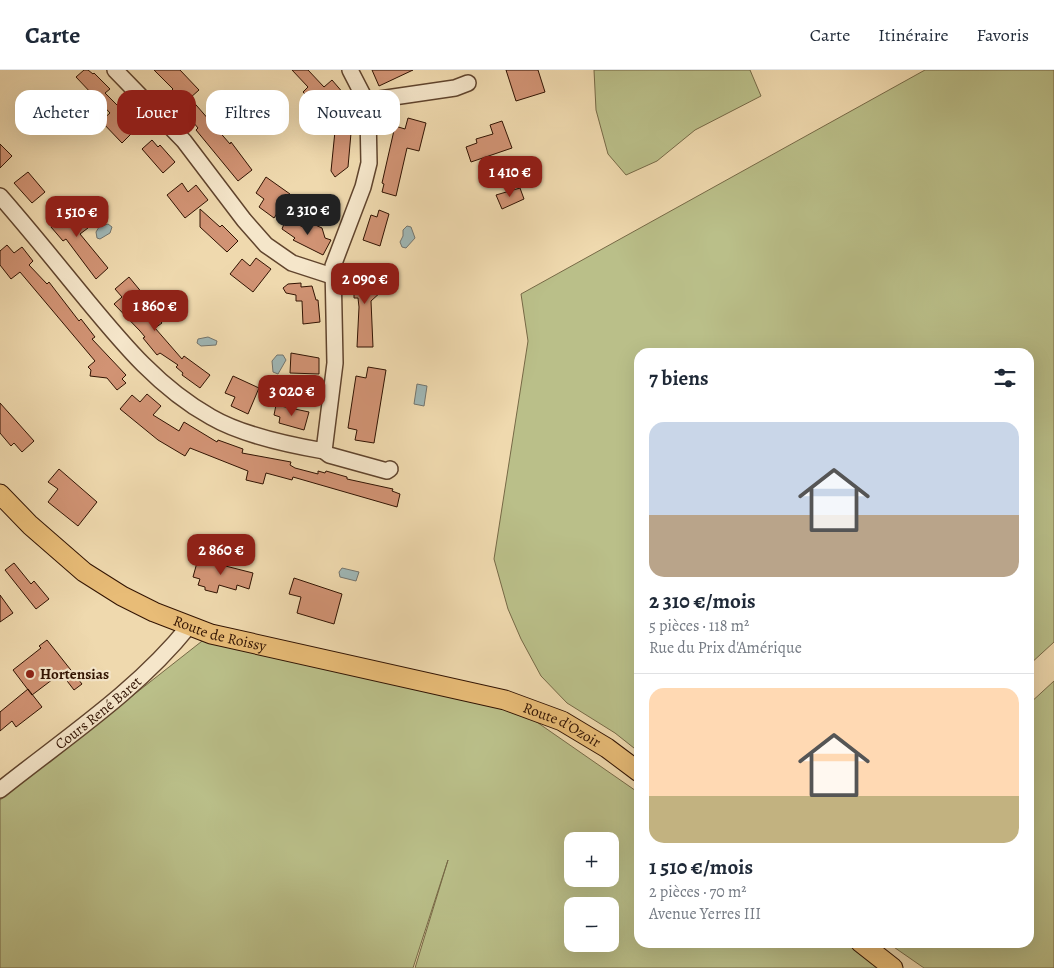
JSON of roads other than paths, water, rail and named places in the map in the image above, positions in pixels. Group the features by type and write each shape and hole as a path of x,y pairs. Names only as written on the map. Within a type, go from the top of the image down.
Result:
{"main road":[{"name":"Route de Roissy","path":"0,494 36,531 84,572 122,596 189,626 211,634 478,692"},
{"name":"Route d'Ozoir","path":"478,692 562,721 607,748 634,768"},
{"path":"868,948 893,968"}],"street":[{"path":"115,70 184,141 244,220 266,245 292,262 332,276"},
{"path":"350,70 360,90"},
{"path":"400,96 455,88 468,83"},
{"path":"324,451 336,363 333,266 363,187 369,162 370,135"},
{"path":"0,196 131,354 162,384 179,397 224,424 290,444 324,451 329,455 387,471 390,469"},
{"name":"Cours René Baret","path":"0,790 140,679 170,650 189,626"}],"water":[{"path":"303,205 317,212 316,217 313,219 299,212"},
{"path":"108,224 112,227 110,233 100,239 97,238 96,232 99,227"},
{"path":"407,226 411,227 415,238 406,248 402,247 400,242 403,230"},
{"path":"391,267 396,271 389,279 388,286 383,287 379,280"},
{"path":"208,337 217,341 216,345 201,346 197,343 198,339"},
{"path":"277,355 283,355 286,360 278,374 273,372 272,361"},
{"path":"417,384 427,386 424,406 414,404"},
{"path":"217,537 236,542 234,551 215,546"},
{"path":"342,568 359,572 356,581 340,577 339,572"}],"place":[{"name":"Hortensias","path":"30,674"}]}
